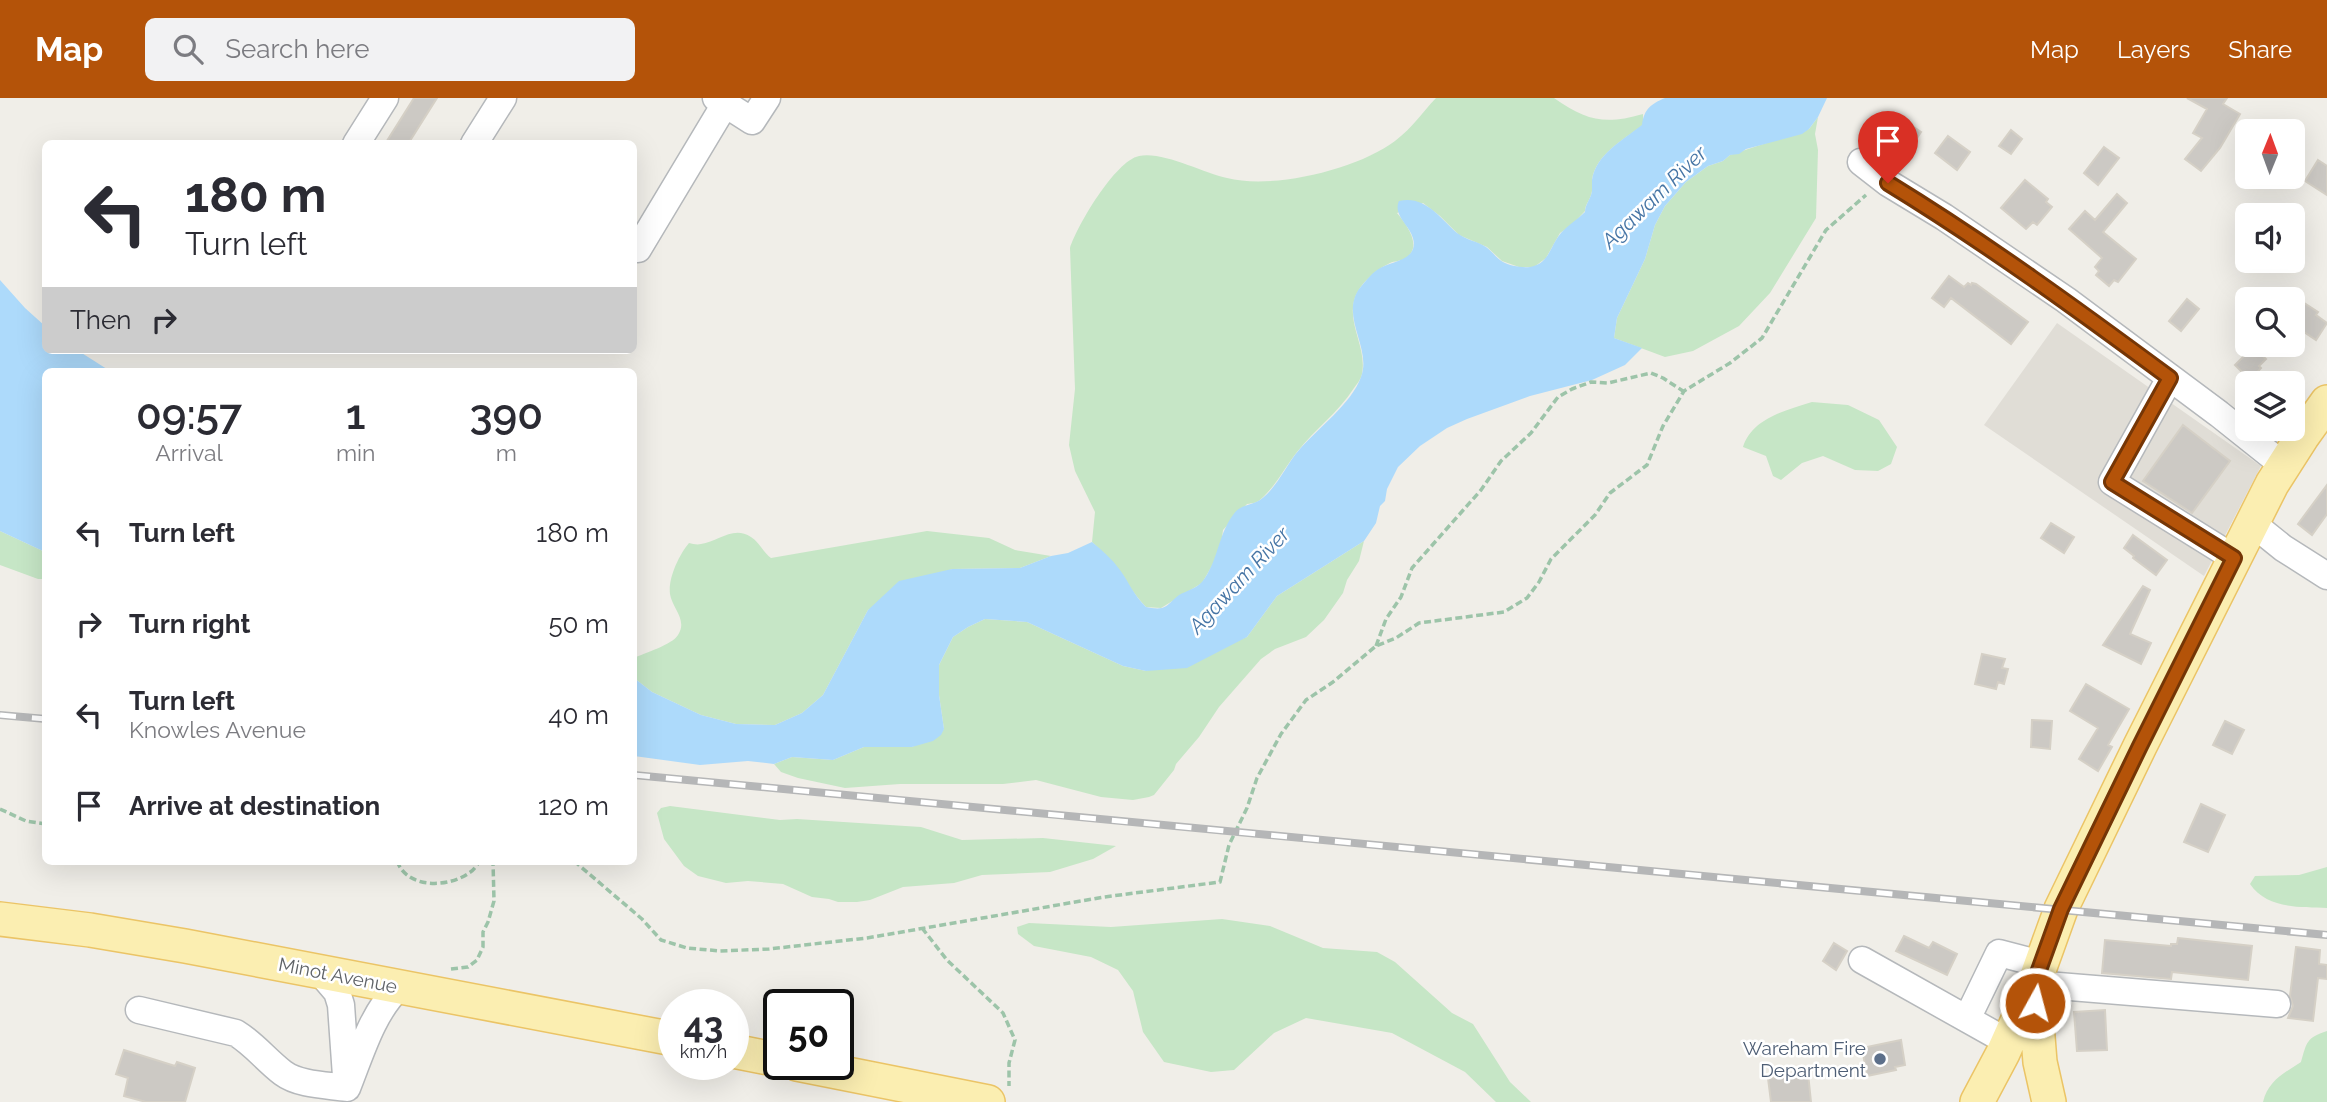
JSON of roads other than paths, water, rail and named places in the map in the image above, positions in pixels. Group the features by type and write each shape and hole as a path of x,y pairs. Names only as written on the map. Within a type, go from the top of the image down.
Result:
{"main road":[{"path":"1977,1102 2008,1042 2061,909 2234,558 2283,465 2327,402"},
{"name":"Minot Avenue","path":"0,919 138,938 658,1036"},
{"path":"2037,974 2040,1062 2049,1102"},
{"path":"854,1074 999,1098"}],"street":[{"path":"359,140 385,98"},
{"path":"477,140 503,98"},
{"path":"638,249 721,101 752,121 767,98"},
{"path":"1861,162 1888,183 1944,217 2055,293 2283,465"},
{"path":"2170,378 2112,482 2234,558"},
{"path":"2252,523 2283,548 2327,576"},
{"path":"1967,1019 1999,953 2037,974 2277,1004"},
{"path":"1862,960 2008,1042"},
{"path":"320,971 337,992 343,1012 345,1095"},
{"path":"345,1095 379,1013 387,998 399,986"},
{"path":"139,1010 236,1033 247,1039 284,1074 345,1095"}],"water":[{"name":"Agawam River","path":"1665,98 1827,98 1818,117 1802,134 1746,149 1708,166 1686,182 1665,206 1655,225 1645,259 1617,318 1614,338 1642,348 1625,365 1592,380 1530,396 1467,419 1447,428 1420,446 1398,467 1387,489 1385,501 1380,506 1376,523 1364,541 1277,596 1247,637 1187,668 1146,671 1123,666 1027,622 985,619 953,637 939,665 939,695 944,729 933,741 912,747 864,747 833,760 792,757 774,764 748,761 700,765 637,756 637,680 652,692 701,715 736,724 775,725 802,713 823,695 868,610 899,581 952,569 1020,568 1051,556 1068,553 1092,542 1117,566 1146,607 1167,606 1179,595 1202,582 1224,531 1236,511 1266,495 1299,450 1342,406 1356,387 1361,377 1363,355 1354,322 1354,300 1359,289 1375,272 1407,257 1413,249 1412,236 1399,213 1399,201 1417,201 1424,205 1457,233 1486,247 1503,262 1518,267 1534,266 1544,260 1561,233 1585,212 1599,163 1619,142 1642,125 1644,115 1656,102"},
{"path":"0,280 42,323 42,354 83,354 105,368 42,368 42,551 0,531"}],"railway":[{"path":"0,715 42,719"},
{"path":"637,775 2327,935"}],"place":[{"name":"Wareham Fire Department","path":"1880,1059"}]}
